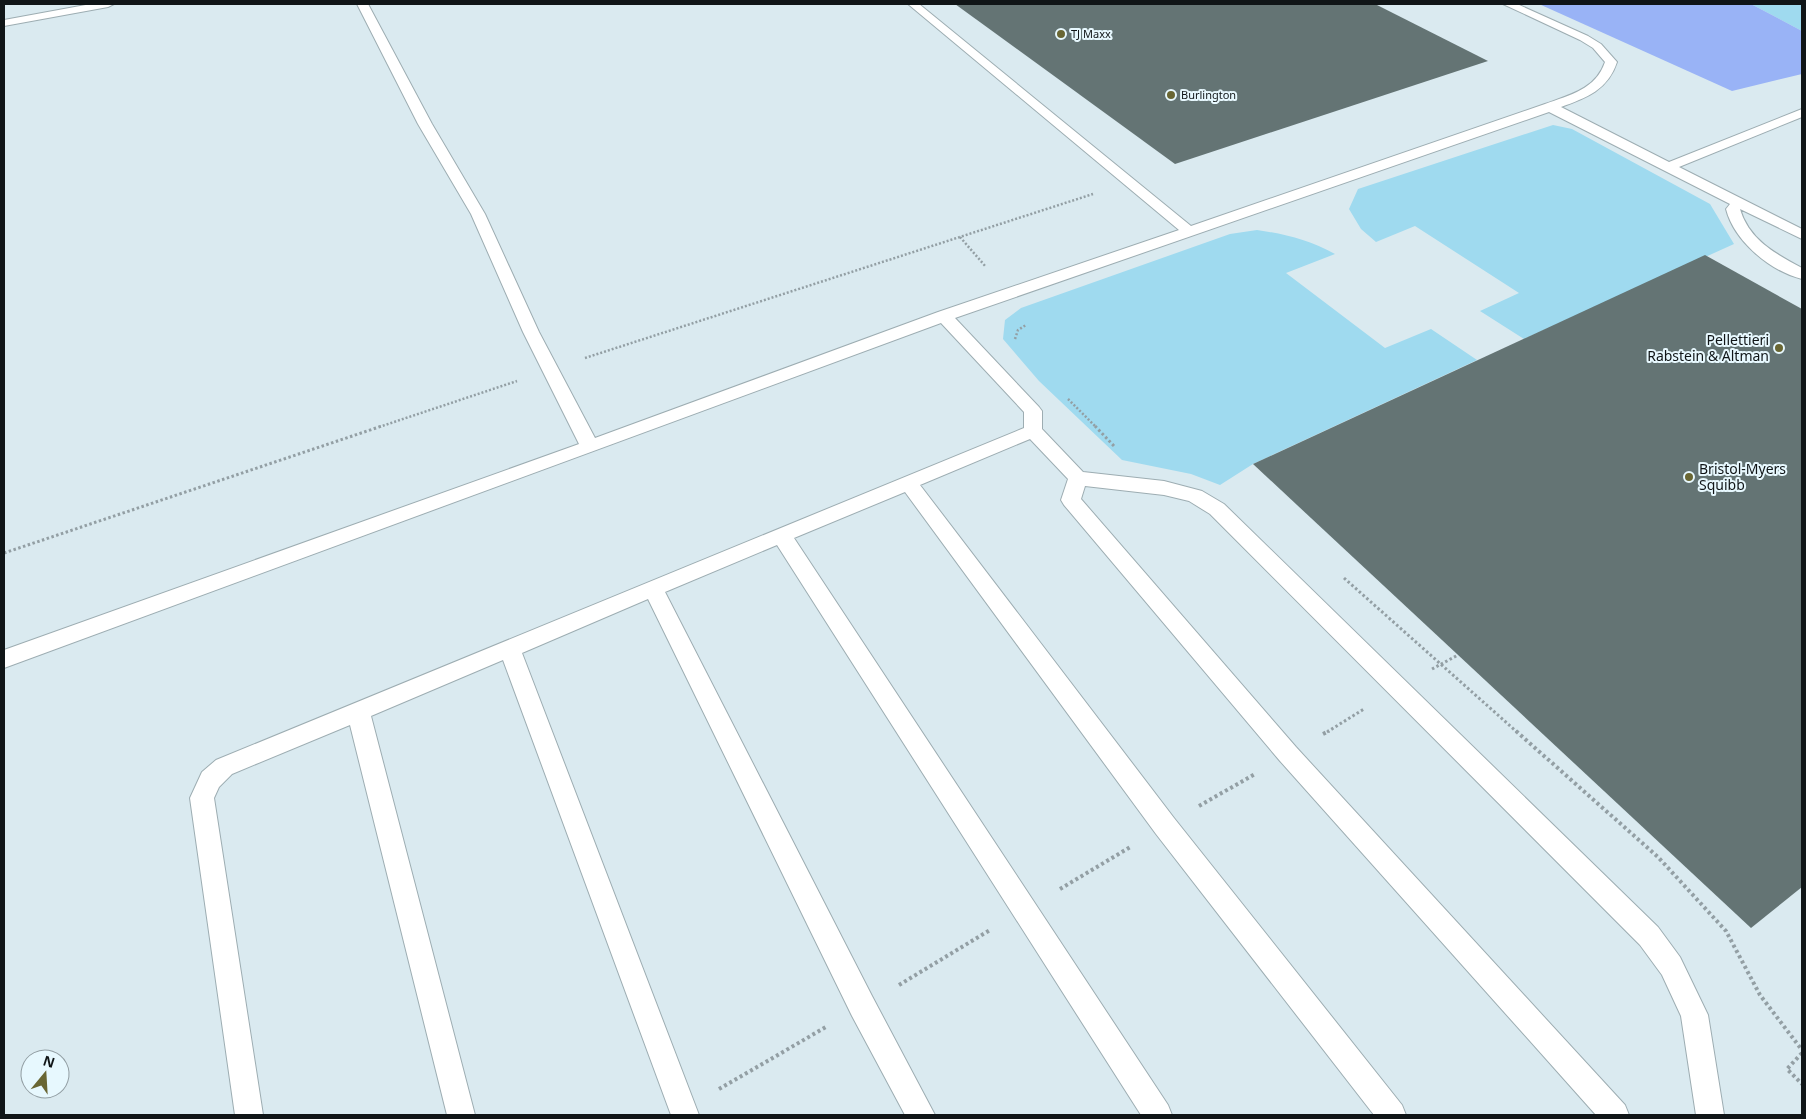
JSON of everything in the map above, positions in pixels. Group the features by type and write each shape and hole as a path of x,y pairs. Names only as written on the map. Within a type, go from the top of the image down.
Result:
{"lane":[{"path":"4,23 108,4"},
{"path":"362,4 420,116 478,214 531,332 590,447"},
{"path":"913,4 1189,231"},
{"path":"4,659 590,447 944,316 1550,107 1584,94 1600,85 1608,74 1610,62 1597,46 1584,38 1508,4"},
{"path":"1550,107 1802,235"},
{"path":"1668,167 1802,113"},
{"path":"1738,203 1733,209 1734,219 1758,249 1802,274"},
{"path":"944,316 1033,410 1033,432 1078,478 1164,488 1195,496 1217,509 1649,936 1671,966 1694,1015 1710,1115"},
{"path":"249,1115 202,798 210,780 224,767 509,647 1033,432"},
{"path":"1078,478 1071,500 1288,754 1615,1115"},
{"path":"909,484 1165,826 1392,1115"},
{"path":"781,535 1158,1115"},
{"path":"652,588 862,1006 921,1115"},
{"path":"509,647 685,1115"},
{"path":"358,711 461,1115"}],"path":[{"path":"960,237 989,270"},
{"path":"1458,655 1440,665 1658,856 1726,931 1760,995 1802,1051 1787,1069 1802,1084"}],"shaded area":[{"path":"1751,4 1802,4 1802,31"},
{"path":"1553,125 1572,129 1710,204 1734,244 1524,339 1480,311 1519,293 1415,226 1376,242 1361,229 1349,209 1358,189"},
{"path":"1257,230 1297,238 1335,254 1286,273 1385,348 1431,329 1477,360 1253,464 1220,485 1191,474 1122,460 1039,381 1003,339 1005,320 1021,308 1230,234"}],"water":[{"path":"1539,4 1751,4 1802,31 1802,74 1732,91"}],"building":[{"path":"955,4 1375,4 1488,61 1175,164"},
{"path":"1705,255 1802,309 1802,887 1751,928 1253,464"}],"place":[{"name":"TJ Maxx","path":"1061,34"},
{"name":"Burlington","path":"1171,95"},
{"name":"Pellettieri Rabstein & Altman","path":"1779,348"},
{"name":"Bristol-Myers Squibb","path":"1689,477"}]}
